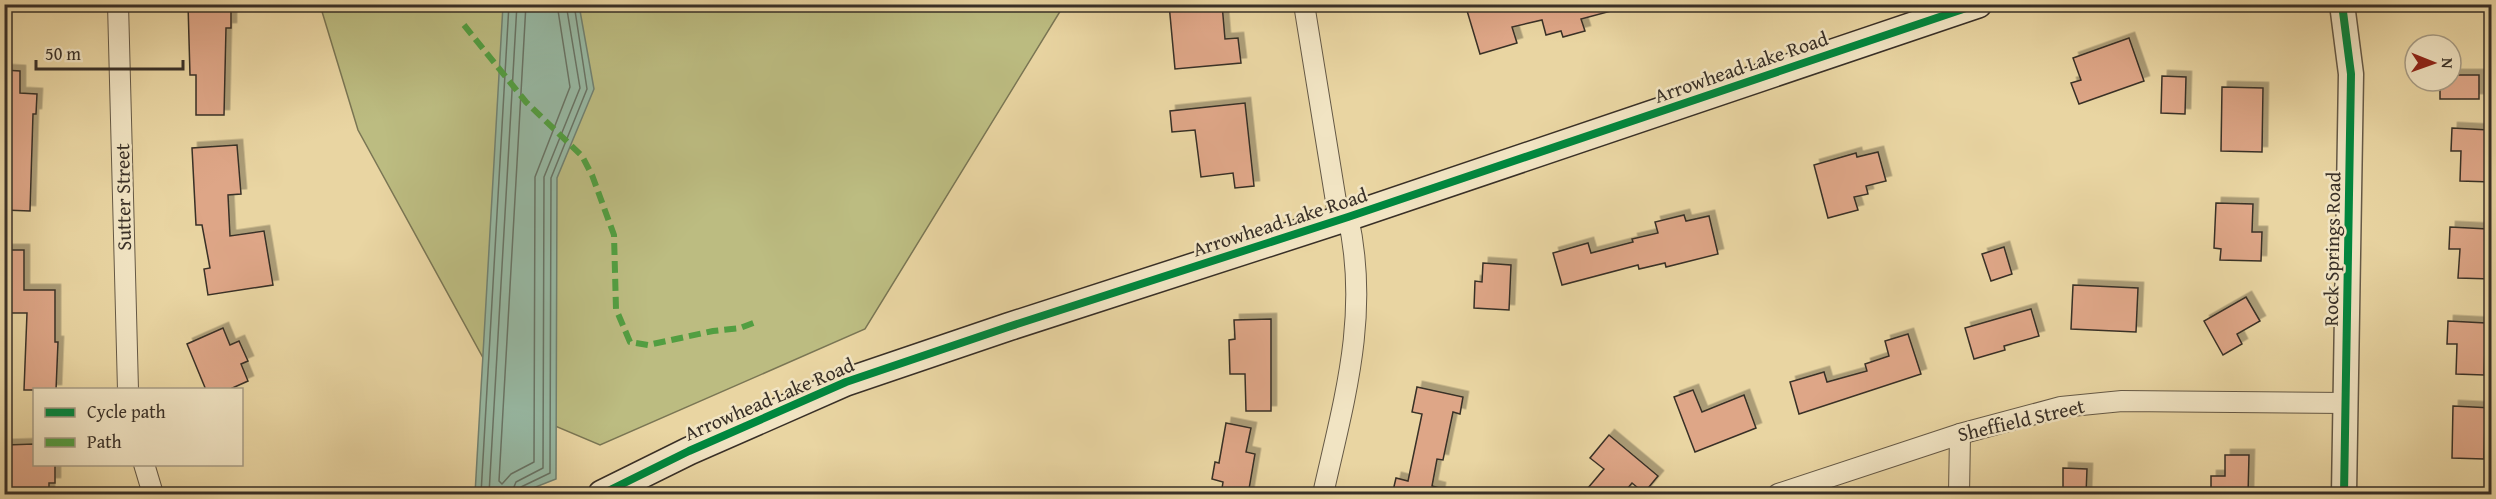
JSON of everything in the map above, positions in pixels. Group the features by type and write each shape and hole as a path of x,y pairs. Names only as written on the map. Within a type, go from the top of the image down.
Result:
{"main road":[{"name":"Arrowhead Lake Road","path":"602,495 688,451 846,382 1343,219 1978,4"}],"street":[{"name":"Sutter Street","path":"118,4 128,388"},
{"path":"1304,4 1343,219 1358,284 1353,359 1323,495"},
{"name":"Rock Springs Road","path":"2342,4 2351,74 2344,495"},
{"name":"Sheffield Street","path":"1778,495 1960,434 2061,407 2122,400 2346,403"},
{"path":"1959,495 1960,434"},
{"path":"144,466 153,495"}],"green space":[{"path":"320,5 1064,5 865,329 600,445 510,407 358,130"}],"water":[{"path":"503,5 579,5 594,89 557,178 556,479 518,494 475,494"}],"building":[{"path":"188,4 231,4 231,28 226,28 224,115 196,115 196,75 190,75"},
{"path":"1169,4 1222,4 1225,39 1238,38 1241,63 1175,69"},
{"path":"1465,4 1615,4 1615,10 1581,19 1585,31 1563,37 1561,31 1546,35 1542,20 1512,27 1517,43 1480,54"},
{"path":"2129,38 2144,81 2079,104 2071,83 2081,80 2073,58"},
{"path":"4,70 20,71 20,93 37,94 36,114 33,114 30,211 4,210"},
{"path":"2463,75 2479,75 2479,99 2440,99 2440,93 2463,93"},
{"path":"2162,76 2186,77 2185,114 2161,113"},
{"path":"2222,87 2263,88 2262,152 2221,151"},
{"path":"1245,103 1254,186 1235,188 1233,173 1201,177 1195,130 1172,132 1170,111"},
{"path":"2452,128 2489,130 2488,157 2492,157 2492,182 2460,181 2461,151 2451,151"},
{"path":"237,145 241,194 228,195 230,236 264,231 273,285 208,295 204,269 210,268 202,225 196,225 192,148"},
{"path":"1878,152 1886,181 1866,186 1868,194 1854,197 1858,210 1828,218 1814,165 1856,153 1857,157"},
{"path":"2216,203 2253,204 2252,232 2262,232 2261,261 2220,260 2221,249 2214,248"},
{"path":"1684,215 1686,221 1709,216 1718,254 1666,267 1665,263 1639,269 1638,265 1562,285 1553,253 1588,243 1591,253 1633,242 1632,239 1658,233 1655,222"},
{"path":"2450,227 2488,229 2486,263 2492,263 2492,279 2458,278 2460,249 2449,249"},
{"path":"2004,247 2012,274 1991,281 1982,254"},
{"path":"4,250 24,250 24,290 55,290 55,342 58,342 56,388 24,390 27,313 4,313"},
{"path":"1483,263 1511,265 1509,310 1474,308 1475,281 1482,282"},
{"path":"2073,285 2138,288 2136,332 2071,329"},
{"path":"2246,297 2260,321 2237,334 2242,344 2223,355 2204,321"},
{"path":"2031,309 2039,336 2004,346 2005,350 1974,359 1965,328"},
{"path":"1271,319 1271,411 1246,411 1245,374 1230,374 1229,340 1235,339 1234,320"},
{"path":"2448,321 2486,323 2484,375 2456,374 2457,344 2447,344"},
{"path":"223,328 230,345 239,341 248,361 241,364 248,381 232,388 205,388 187,344"},
{"path":"1908,334 1921,374 1799,414 1790,382 1824,372 1827,382 1867,371 1865,364 1889,356 1885,341"},
{"path":"1417,387 1463,397 1460,414 1453,412 1443,460 1437,459 1432,486 1440,488 1439,495 1392,495 1396,478 1408,481 1422,414 1412,412"},
{"path":"1693,390 1702,412 1744,395 1756,428 1695,452 1674,397"},
{"path":"2453,406 2492,408 2492,423 2485,423 2484,459 2452,458"},
{"path":"1226,423 1251,428 1246,452 1255,454 1248,495 1221,495 1223,482 1212,479 1215,462 1219,463"},
{"path":"1609,435 1658,476 1644,493 1632,483 1622,495 1582,495 1604,469 1590,458"},
{"path":"33,444 33,466 55,466 55,483 49,483 49,495 7,495 6,445"},
{"path":"2225,455 2249,455 2248,495 2211,495 2211,476 2225,476"},
{"path":"2063,468 2087,469 2086,495 2063,495"}],"marked path":[{"path":"464,25 526,102 582,156 592,175 614,235 616,309 630,342 648,345 713,331 740,328 756,322"}],"cycle path":[{"path":"602,494 689,451 846,382 1348,217 1978,4"},
{"path":"2342,4 2351,74 2344,494"}]}
